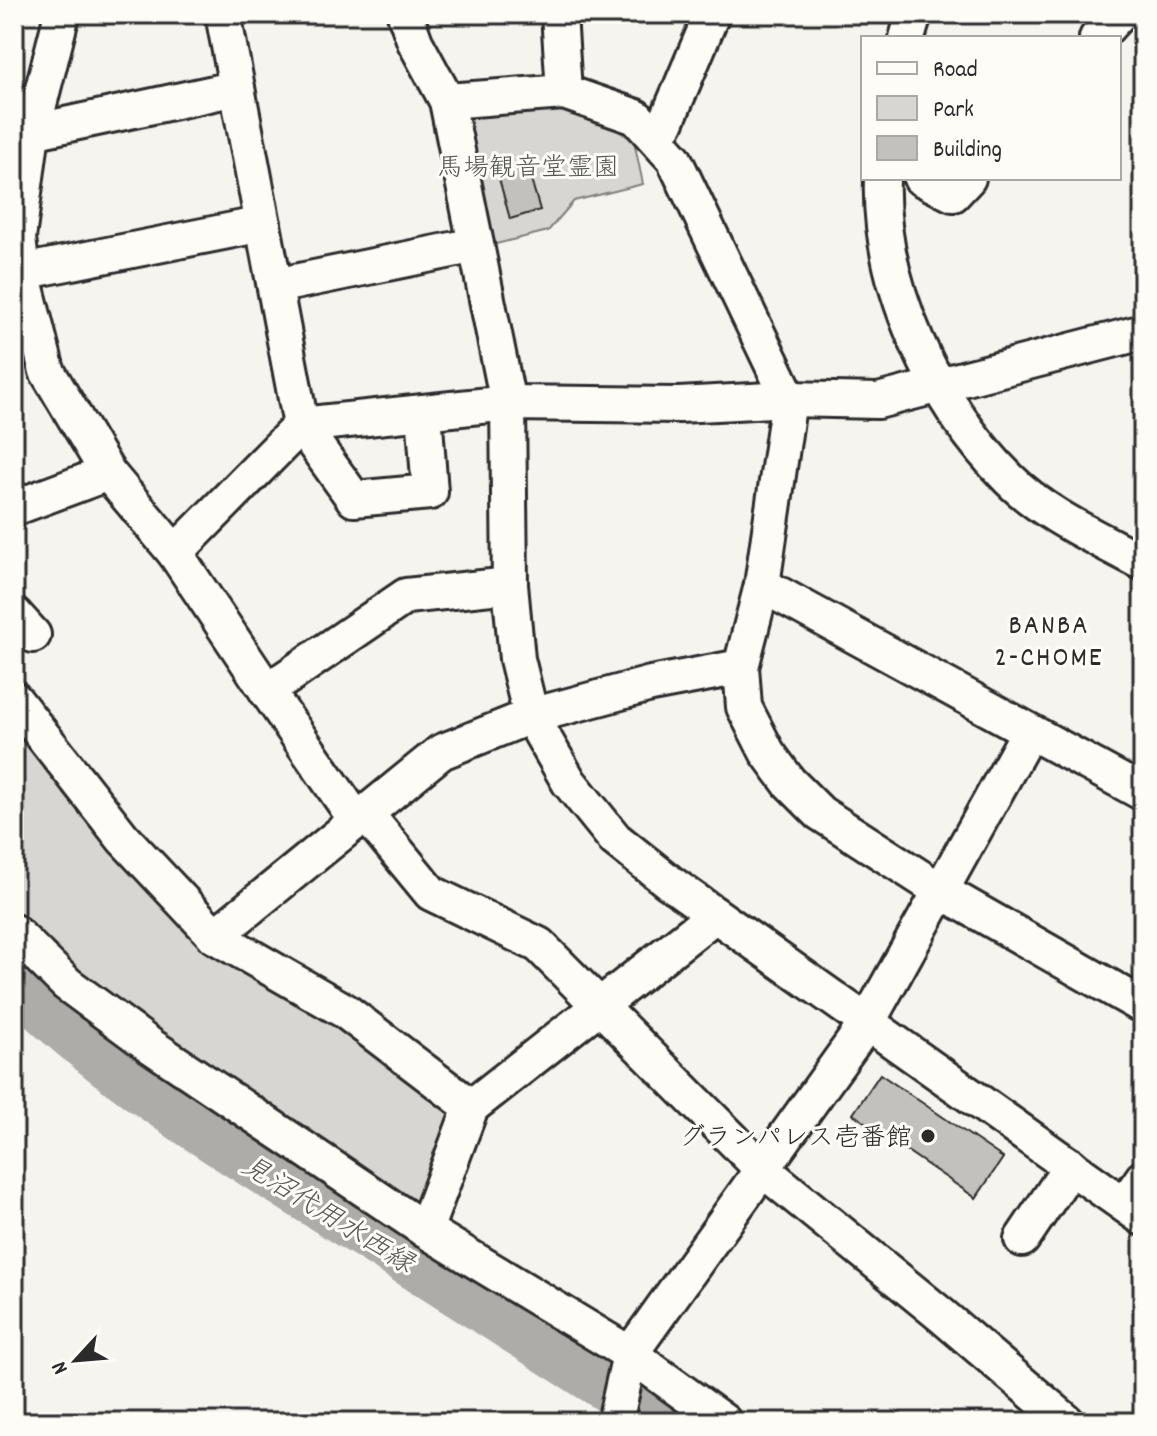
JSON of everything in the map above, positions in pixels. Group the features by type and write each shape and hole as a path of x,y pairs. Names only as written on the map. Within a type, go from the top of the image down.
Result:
{"street":[{"path":"59,14 61,18 32,132 18,238 23,322 47,371 108,473 175,553 267,691 362,817 431,893 539,945 761,1168 1067,1422"},
{"path":"223,14 301,425 354,499 430,492 424,412"},
{"path":"405,14 415,42 447,101 508,403 510,585 517,659 531,716 569,782 615,839 669,882 1071,1166 1137,1200"},
{"path":"559,14 564,92"},
{"path":"655,137 666,123 712,14"},
{"path":"908,36 914,14"},
{"path":"1099,36 1119,14"},
{"path":"32,132 237,88"},
{"path":"447,101 564,92 636,117 674,159 789,399 762,585 741,667 744,707 767,752 789,782 820,813 941,891 1143,1006"},
{"path":"882,180 887,245 904,313 925,363 970,433 1009,480 1046,509 1143,563"},
{"path":"925,180 953,194 966,180"},
{"path":"22,272 263,224"},
{"path":"275,286 476,245"},
{"path":"175,553 301,425 508,403 679,405 789,399 878,401 1143,332"},
{"path":"14,508 108,473"},
{"path":"267,691 406,596 510,585"},
{"path":"762,585 1143,793"},
{"path":"215,936 441,752 531,716 651,684 741,667"},
{"path":"14,699 123,838 215,936 345,1011 471,1107"},
{"path":"616,1420 630,1354 867,1023 1029,732"},
{"path":"425,1230 471,1107 715,915"},
{"path":"14,932 67,984 151,1046 425,1230 630,1354 724,1422"},
{"path":"1022,1239 1071,1166"}],"green space":[{"name":"馬場観音堂霊園","path":"544,107 592,118 634,141 643,184 574,201 548,231 488,246 460,123 468,112"},
{"path":"14,723 158,899 333,1015 458,1112 425,1209 181,1061 14,923"}],"building":[{"path":"526,162 540,210 510,219 497,171"},
{"name":"グランパレス壱番館","path":"880,1074 1003,1158 976,1198 853,1114"}],"waterway":[{"name":"見沼代用水西縁","path":"14,982 87,1048 166,1107 661,1422"}],"place":[{"name":"グランパレス壱番館","path":"928,1136"}],"district":[{"name":"BANBA 2-CHOME","path":"1049,639"}]}
